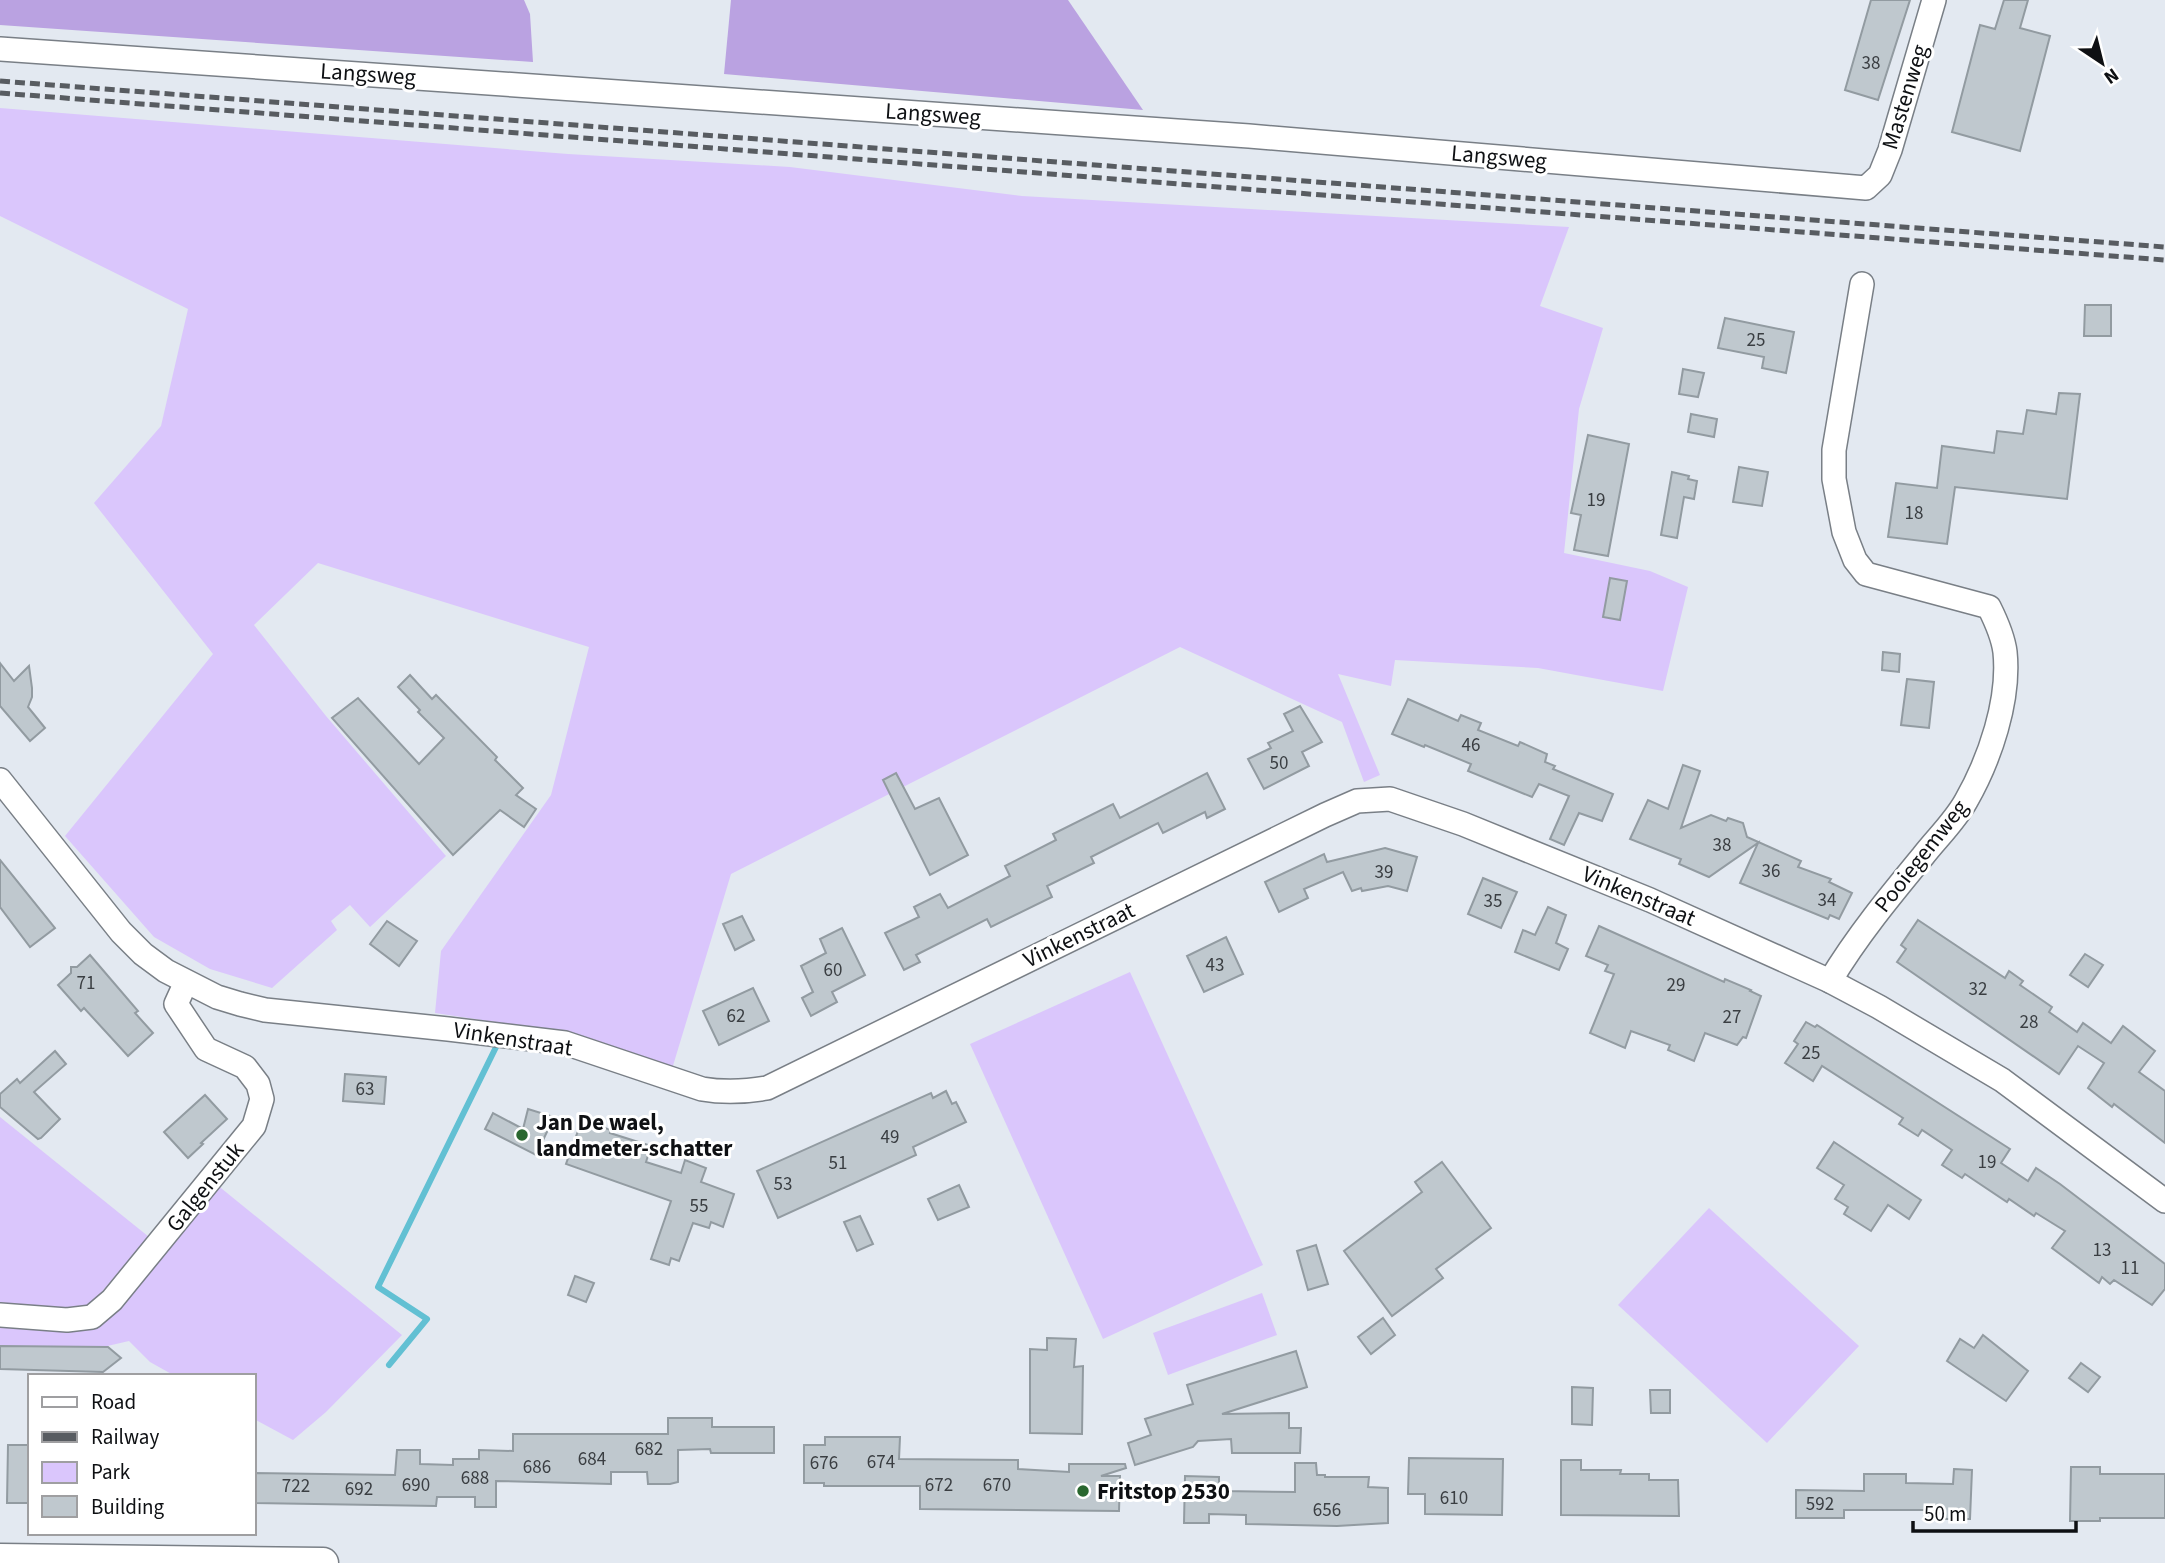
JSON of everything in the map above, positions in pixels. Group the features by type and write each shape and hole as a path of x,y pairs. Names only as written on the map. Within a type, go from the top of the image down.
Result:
{"main road":[{"path":"0,1559 323,1563"}],"street":[{"name":"Mastenweg","path":"1866,188 1880,175 1890,150 1934,0"},
{"name":"Langsweg","path":"0,49 1249,136 1866,188"},
{"name":"Pooiegemweg","path":"1830,981 1859,936 1966,803 1994,738 2006,668 2005,650 1999,628 1989,607 1866,574 1855,560 1844,532 1834,479 1834,450 1862,284"},
{"name":"Vinkenstraat","path":"0,780 121,932 143,954 186,982 217,997 265,1010 448,1028 565,1043 721,1093 741,1093 766,1088 1325,815 1357,802 1390,799 1463,824 1650,900 1830,981 1880,1007 2002,1080 2165,1201"},
{"name":"Galgenstuk","path":"0,1315 67,1320 92,1317 112,1300 254,1126 261,1099 258,1084 245,1067 206,1049 176,1004 186,982"}],"green space":[{"path":"0,108 568,154 790,167 1022,196 1569,227 1540,306 1603,328 1579,409 1564,553 1650,571 1688,587 1663,691 1538,668 1395,660 1391,686 1338,674 1380,775 1364,782 1342,722 1180,647 731,874 672,1069 567,1033 435,1013 441,951 551,795 589,647 318,563 254,625 326,716 446,856 370,927 350,905 331,921 337,930 272,988 210,969 154,937 65,836 213,654 94,503 161,426 188,309 0,216"},
{"path":"1130,972 1263,1265 1103,1339 970,1044"},
{"path":"0,1117 149,1237 86,1310 0,1306"},
{"path":"216,1184 402,1335 326,1412 293,1440 256,1420 256,1374 171,1374 150,1362 129,1341 103,1347 0,1346 0,1321 84,1326"},
{"path":"1709,1208 1859,1346 1767,1443 1618,1305"},
{"path":"1262,1293 1277,1335 1168,1375 1153,1333"}],"shaded area":[{"path":"0,0 524,0 530,14 533,62 0,25"},
{"path":"731,0 1068,0 1143,110 724,74"}],"building":[{"path":"1871,0 1910,0 1878,100 1845,90"},
{"path":"2004,0 2028,0 2020,28 2050,36 2020,151 1952,132 1980,25 1995,29"},
{"path":"2085,305 2111,305 2111,336 2084,336"},
{"path":"1725,318 1794,332 1786,373 1762,368 1764,357 1718,348"},
{"path":"1683,369 1704,373 1698,397 1679,394"},
{"path":"2059,393 2080,394 2067,499 1955,487 1947,544 1888,537 1896,483 1937,488 1942,446 1994,453 1997,431 2023,434 2027,410 2056,414"},
{"path":"1691,414 1717,419 1714,437 1688,432"},
{"path":"1588,435 1629,444 1608,556 1574,550 1581,515 1571,513"},
{"path":"1739,467 1768,472 1762,506 1733,502"},
{"path":"1672,472 1697,481 1694,499 1684,497 1677,538 1661,535"},
{"path":"1610,578 1627,581 1620,620 1603,617"},
{"path":"1883,652 1900,654 1899,672 1882,670"},
{"path":"0,663 14,681 29,666 32,697 28,707 45,728 30,741 0,706"},
{"path":"410,675 432,699 436,695 497,757 495,760 523,788 516,795 536,809 524,827 500,810 453,855 332,718 358,698 419,764 444,738 398,687"},
{"path":"1907,679 1934,682 1929,728 1901,725"},
{"path":"1408,699 1458,721 1461,715 1481,723 1478,730 1518,746 1520,742 1547,754 1545,762 1555,766 1553,769 1613,794 1602,821 1579,813 1564,845 1550,839 1569,796 1539,784 1532,797 1468,771 1471,764 1392,734"},
{"path":"1300,706 1322,742 1302,752 1309,766 1264,789 1248,759 1271,748 1268,743 1293,731 1284,714"},
{"path":"1683,765 1700,771 1681,828 1711,815 1726,821 1728,818 1743,823 1747,837 1801,861 1798,867 1831,879 1829,882 1852,893 1839,919 1830,915 1828,919 1740,883 1758,843 1709,877 1679,864 1681,859 1630,839 1648,800 1668,809"},
{"path":"896,773 915,809 939,798 968,855 930,875 883,780"},
{"path":"1207,773 1225,809 1207,818 1205,812 1163,833 1158,823 1091,857 1094,863 1047,886 1052,897 991,927 987,919 916,955 920,962 904,970 885,933 919,917 914,907 940,894 948,908 1010,876 1005,866 1056,840 1053,834 1113,804 1120,818"},
{"path":"1385,848 1417,857 1407,891 1388,886 1352,891 1343,872 1304,889 1308,898 1279,912 1265,882 1324,854 1327,862"},
{"path":"0,860 55,928 30,947 0,907"},
{"path":"1483,878 1517,892 1501,928 1468,914"},
{"path":"1548,907 1566,915 1556,943 1568,949 1559,970 1515,952 1523,930 1535,935"},
{"path":"742,916 754,940 735,950 723,924"},
{"path":"1918,920 2005,978 2009,971 2023,981 2020,985 2052,1007 2049,1012 2077,1032 2083,1023 2111,1043 2123,1026 2155,1051 2139,1072 2165,1091 2165,1143 2088,1088 2104,1063 2078,1046 2059,1074 1897,962 1906,949 1901,945"},
{"path":"387,921 417,941 399,966 370,944"},
{"path":"1599,926 1761,996 1746,1038 1743,1037 1737,1045 1705,1033 1694,1061 1668,1050 1670,1045 1631,1031 1625,1048 1590,1033 1614,974 1605,971 1608,965 1586,956"},
{"path":"842,928 865,975 832,992 837,1002 811,1016 802,998 813,992 801,966 826,953 820,939"},
{"path":"1226,937 1243,974 1204,992 1187,956"},
{"path":"2085,954 2103,965 2088,987 2070,975"},
{"path":"90,955 138,1011 135,1013 153,1033 128,1056 84,1008 81,1011 58,985 71,973 71,967 77,967"},
{"path":"753,988 769,1021 719,1045 703,1011"},
{"path":"1806,1022 1815,1027 1817,1025 2010,1149 2001,1163 2028,1181 2036,1168 2060,1184 2165,1264 2165,1289 2152,1305 2114,1280 2110,1284 2102,1277 2099,1283 2052,1248 2065,1231 2036,1213 2034,1216 2009,1199 2007,1202 1965,1174 1962,1178 1942,1165 1952,1150 1922,1130 1918,1136 1899,1124 1903,1118 1822,1066 1813,1081 1785,1063 1798,1044 1794,1041"},
{"path":"55,1051 66,1064 34,1092 60,1119 38,1139 0,1107 0,1094 17,1079 20,1083"},
{"path":"345,1074 386,1077 384,1104 343,1101"},
{"path":"946,1091 952,1104 956,1102 966,1122 913,1147 916,1155 778,1218 757,1171 931,1093 933,1098"},
{"path":"205,1095 227,1119 188,1158 164,1132"},
{"name":"Jan De wael, landmeter-schatter","path":"528,1109 554,1117 536,1155 485,1129 493,1113 523,1129"},
{"path":"582,1120 611,1130 610,1133 651,1146 646,1162 681,1173 685,1160 706,1168 701,1182 734,1194 723,1227 711,1222 709,1228 693,1223 679,1261 671,1258 669,1265 651,1259 671,1201 566,1164"},
{"path":"1834,1142 1921,1200 1909,1219 1888,1205 1871,1231 1844,1214 1848,1207 1835,1199 1844,1185 1817,1168"},
{"path":"1442,1162 1491,1228 1436,1269 1443,1278 1392,1316 1344,1251 1422,1192 1415,1182"},
{"path":"959,1185 969,1207 938,1220 928,1199"},
{"path":"860,1216 873,1244 857,1251 844,1222"},
{"path":"1316,1245 1328,1284 1308,1290 1297,1251"},
{"path":"575,1276 594,1283 586,1302 568,1295"},
{"path":"1383,1318 1395,1335 1371,1354 1358,1337"},
{"path":"1983,1335 2028,1371 2006,1401 1947,1361 1960,1339 1974,1348"},
{"path":"1047,1338 1076,1339 1074,1367 1083,1366 1082,1434 1030,1433 1030,1349 1047,1350"},
{"path":"0,1346 108,1347 121,1358 103,1372 0,1369"},
{"path":"1296,1351 1307,1387 1222,1414 1289,1413 1289,1428 1301,1428 1300,1453 1232,1453 1231,1439 1198,1441 1193,1447 1135,1465 1128,1443 1151,1435 1145,1419 1193,1404 1187,1385"},
{"path":"2081,1363 2100,1377 2088,1392 2069,1378"},
{"path":"1572,1387 1593,1388 1592,1425 1572,1424"},
{"path":"1650,1390 1670,1390 1670,1413 1651,1413"},
{"path":"668,1418 712,1418 712,1427 774,1427 774,1453 678,1450 678,1482 670,1484 648,1484 647,1472 611,1472 611,1484 496,1481 496,1507 475,1507 475,1497 437,1497 436,1506 256,1503 256,1473 395,1475 397,1450 420,1450 420,1464 453,1465 453,1459 479,1459 479,1450 513,1451 513,1434 668,1434"},
{"path":"825,1437 900,1437 899,1459 1018,1460 1018,1469 1069,1472 1069,1464 1125,1464 1126,1468 1101,1476 1120,1476 1119,1511 920,1509 920,1486 824,1486 824,1483 804,1483 804,1445 825,1445"},
{"path":"8,1445 28,1445 28,1503 7,1503"},
{"path":"1409,1458 1503,1459 1502,1515 1425,1514 1425,1494 1408,1494"},
{"path":"1561,1460 1581,1460 1581,1470 1621,1470 1620,1474 1649,1474 1649,1480 1678,1480 1679,1516 1561,1515"},
{"path":"1295,1463 1316,1463 1317,1475 1369,1477 1368,1487 1388,1488 1388,1523 1337,1526 1246,1524 1246,1515 1209,1514 1209,1523 1184,1523 1185,1476 1219,1477 1219,1490 1222,1491 1295,1492"},
{"path":"2071,1467 2100,1467 2100,1474 2165,1474 2165,1518 2070,1521"},
{"path":"1954,1469 1972,1470 1970,1519 1931,1519 1931,1510 1844,1510 1844,1518 1796,1518 1796,1490 1864,1491 1864,1474 1906,1474 1906,1483 1953,1484"}],"waterway":[{"path":"389,1365 427,1319 378,1287 500,1039"}],"railway":[{"path":"0,81 2165,247"},
{"path":"0,93 2165,260"}],"place":[{"name":"Jan De wael, landmeter-schatter","path":"522,1135"},
{"name":"Fritstop 2530","path":"1083,1491"}]}
